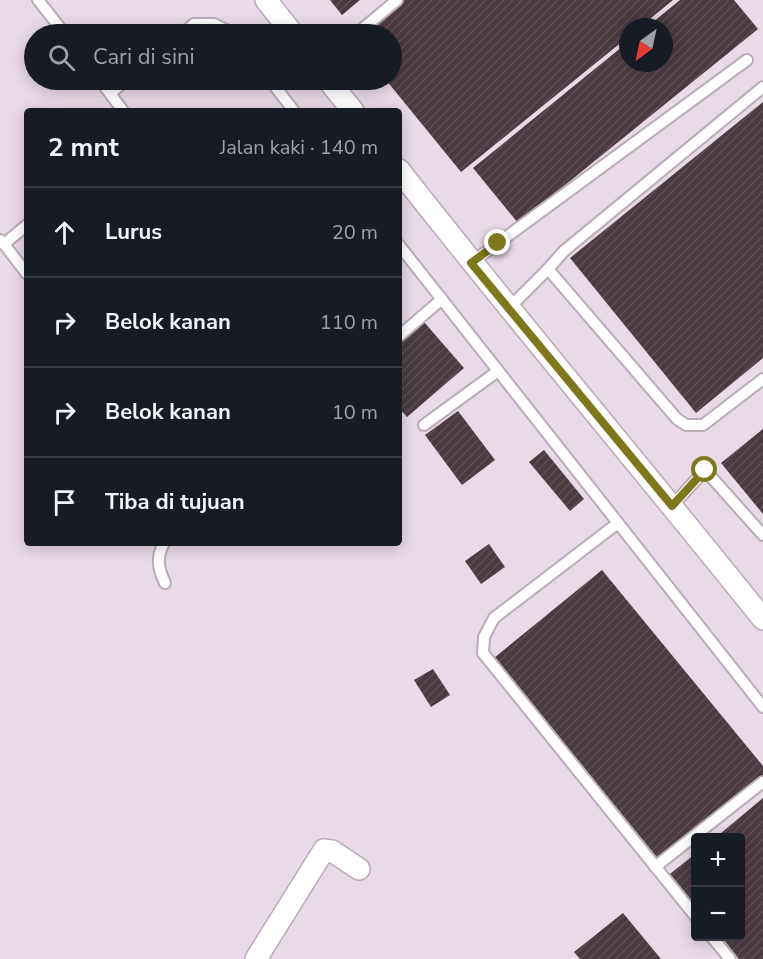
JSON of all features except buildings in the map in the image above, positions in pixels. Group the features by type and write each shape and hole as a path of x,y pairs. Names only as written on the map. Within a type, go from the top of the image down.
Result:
{"street":[{"path":"266,0 285,24"},
{"path":"336,90 351,108"},
{"path":"402,174 471,263 510,307 763,619"},
{"path":"256,959 324,850 332,851 359,869"}],"lane":[{"path":"38,0 57,24"},
{"path":"368,24 397,0"},
{"path":"194,24 214,24"},
{"path":"471,263 747,60"},
{"path":"510,307 564,251 763,87"},
{"path":"108,90 121,108"},
{"path":"110,93 114,90"},
{"path":"278,90 292,108"},
{"path":"24,227 2,241 24,270"},
{"path":"402,248 763,707"},
{"path":"548,269 677,419 686,425 703,425 763,379"},
{"path":"402,333 442,299"},
{"path":"424,425 498,371"},
{"path":"672,506 705,470 763,535"},
{"path":"618,523 494,618 484,637 483,653 691,911"},
{"path":"162,546 159,551 158,564 165,584"},
{"path":"655,867 763,782"},
{"path":"715,941 730,959"}],"route":[{"path":"498,243 471,263 510,307 672,506 705,470"}]}
